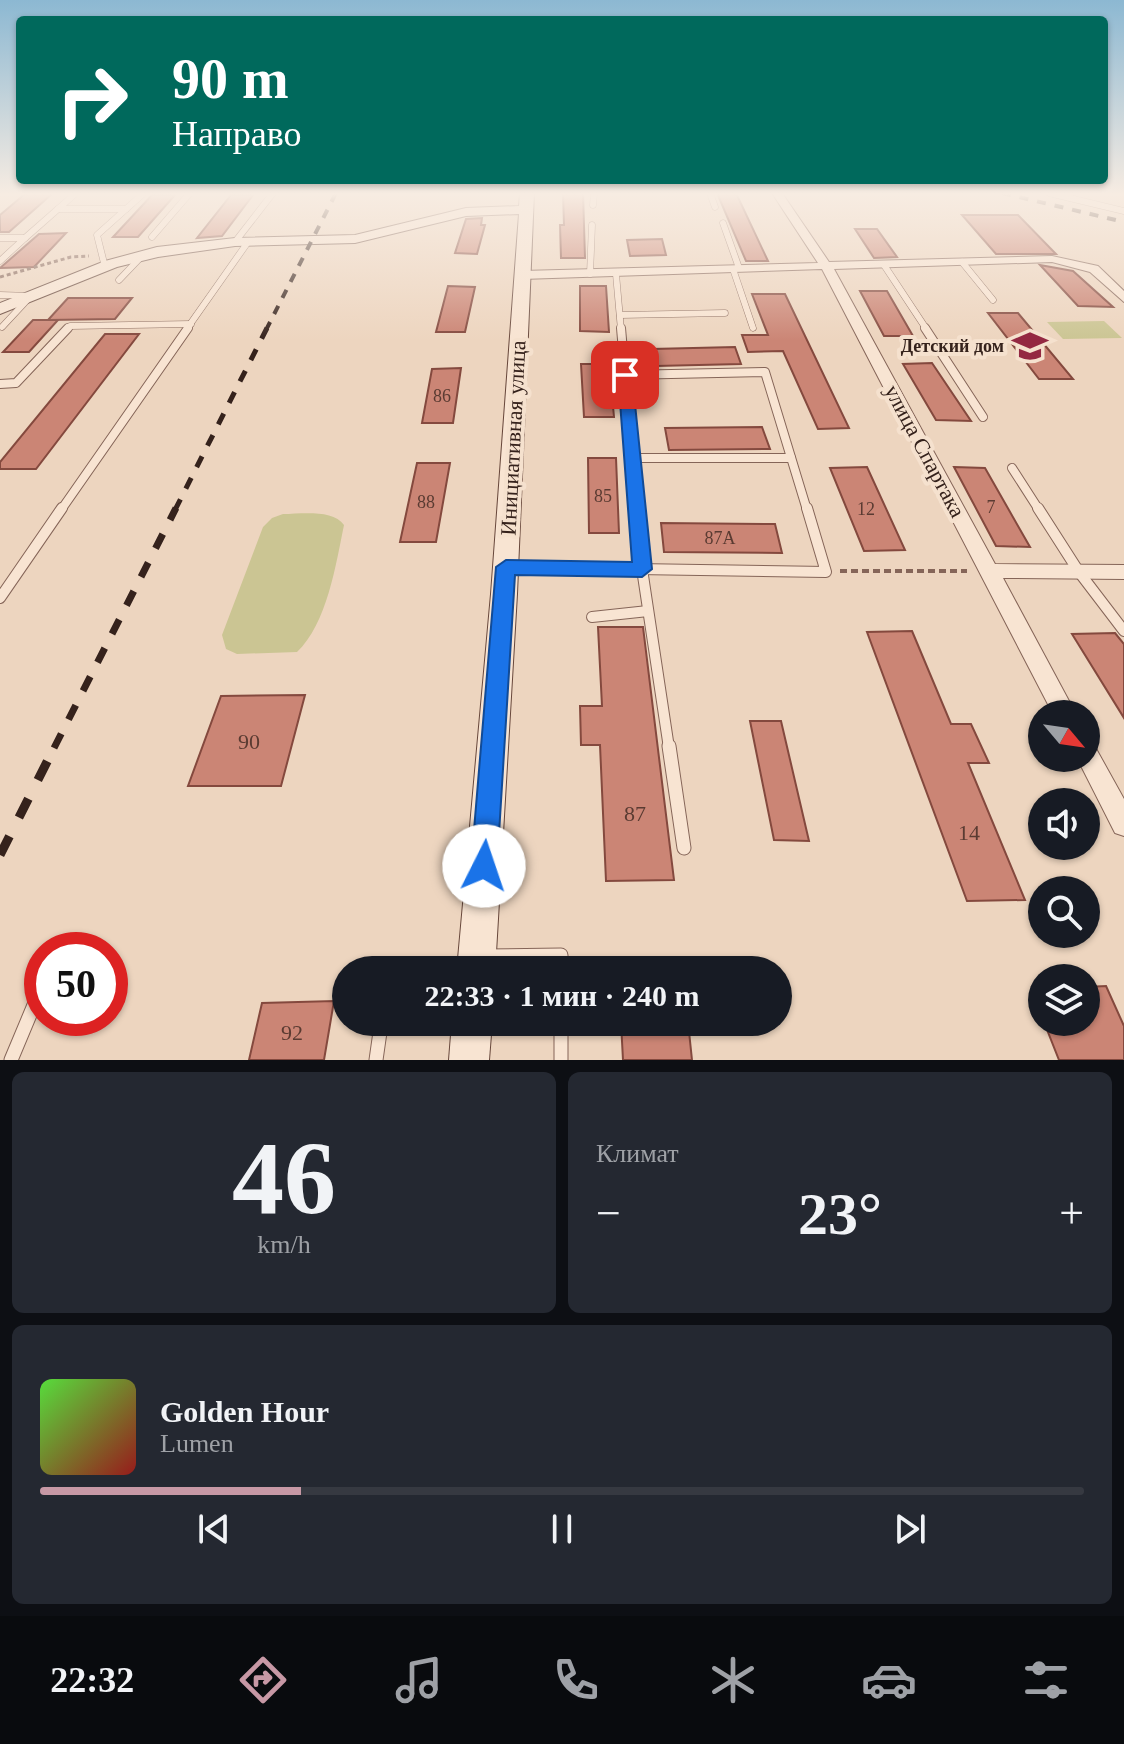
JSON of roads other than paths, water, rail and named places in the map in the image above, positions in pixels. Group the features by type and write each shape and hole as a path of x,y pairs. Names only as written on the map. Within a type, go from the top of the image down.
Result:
{"main road":[{"path":"0,309 105,267 142,256 238,242"},
{"name":"Инициативная улица","path":"478,956 506,567 524,242"},
{"path":"469,1060 471,1036"}],"street":[{"name":"улица Спартака","path":"810,242 826,266 1058,700"},
{"path":"522,275 1052,259 1094,269 1124,298"},
{"path":"989,571 1124,572"},
{"path":"1096,772 1124,824"}],"lane":[{"path":"0,261 20,242"},
{"path":"99,242 105,267"},
{"path":"0,598 191,324 241,242"},
{"path":"590,274 591,242"},
{"path":"729,242 753,328"},
{"path":"119,280 142,256"},
{"path":"962,262 993,300"},
{"path":"884,265 983,417"},
{"path":"616,274 642,569 684,848"},
{"path":"0,295 32,296"},
{"path":"2,327 32,296"},
{"path":"620,315 725,313"},
{"path":"0,384 16,383 70,326 191,324"},
{"path":"506,567 826,572 765,372 625,375"},
{"path":"632,458 791,458"},
{"path":"1012,468 1079,572 1124,631"},
{"path":"592,617 648,611"},
{"path":"11,1060 24,1029"},
{"path":"376,1060 379,1036"},
{"path":"561,1036 561,1060"}],"railway":[{"path":"266,330 311,242"},
{"path":"175,510 267,328"},
{"path":"54,748 176,508"},
{"path":"0,855 55,746"}],"place":[{"name":"Детский дом","path":"1030,346"}]}
